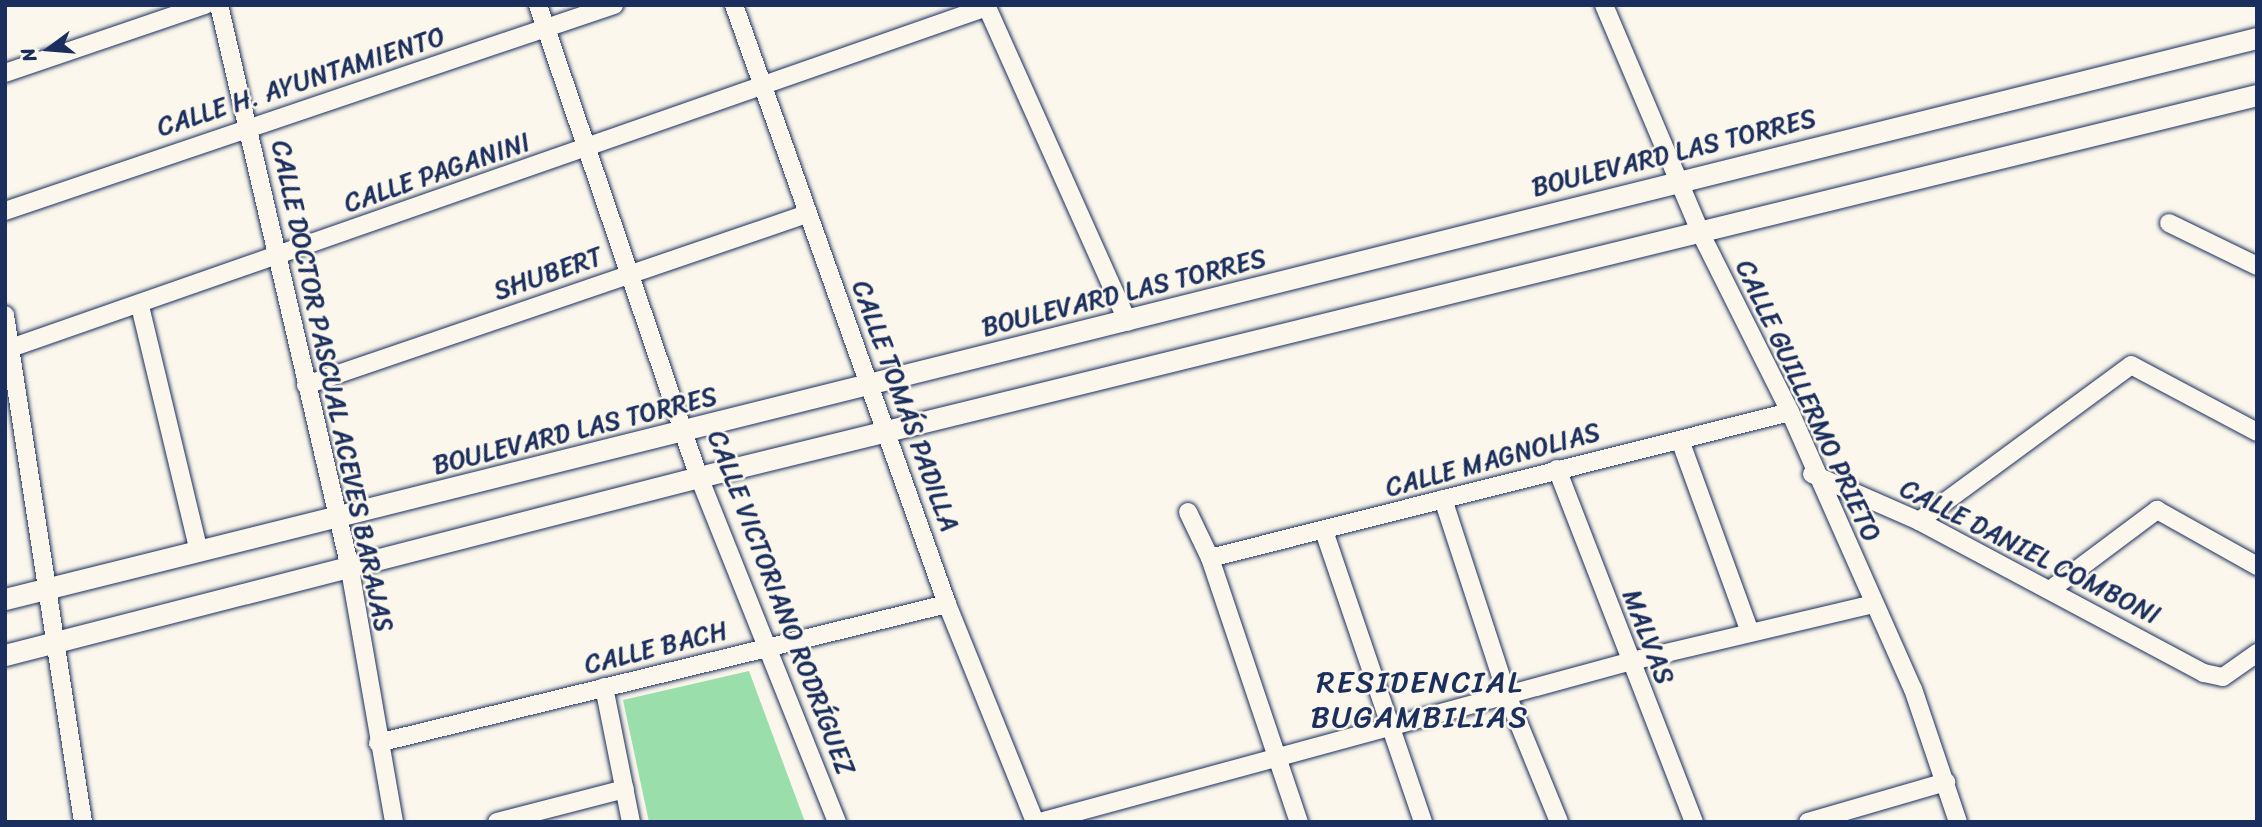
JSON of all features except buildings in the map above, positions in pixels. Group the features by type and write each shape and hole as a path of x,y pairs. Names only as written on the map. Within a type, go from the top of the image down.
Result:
{"street":[{"path":"5,73 205,5"},
{"name":"CALLE DOCTOR PASCUAL ACEVES BARAJAS","path":"219,5 349,564 378,743 394,822"},
{"name":"CALLE VICTORIANO RODRÍGUEZ","path":"538,5 686,432 699,477 764,648 837,822"},
{"name":"CALLE H. AYUNTAMIENTO","path":"5,211 247,125 548,30 614,5"},
{"name":"CALLE TOMÁS PADILLA","path":"734,5 807,214 890,434 947,604 1037,822"},
{"name":"CALLE GUILLERMO PRIETO","path":"1604,5 1701,234 1790,412 1812,474 1913,689 1958,822"},
{"path":"987,6 1128,322"},
{"name":"CALLE PAGANINI","path":"8,349 140,306 276,256 589,149 760,84 987,6"},
{"name":"BOULEVARD LAS TORRES","path":"5,598 46,595 198,548 337,520 1128,322 1679,179 2257,38"},
{"path":"5,655 349,564 699,477 890,434 2257,95"},
{"name":"SHUBERT","path":"306,385 807,214"},
{"path":"2169,223 2257,266"},
{"path":"140,306 198,548"},
{"path":"5,315 8,349 83,822"},
{"path":"1919,521 2131,365 2257,432"},
{"name":"CALLE MAGNOLIAS","path":"1210,558 1790,412"},
{"path":"1680,440 1750,632"},
{"name":"MALVAS","path":"1557,469 1628,662 1694,822"},
{"name":"CALLE DANIEL COMBONI","path":"1812,474 1919,521 2204,673 2222,677 2257,653"},
{"path":"1443,499 1507,695 1559,822"},
{"path":"2050,590 2157,510 2257,566"},
{"path":"1188,512 1210,558 1275,758 1300,822"},
{"path":"1324,531 1386,726 1423,822"},
{"name":"CALLE BACH","path":"378,743 947,604"},
{"path":"1037,822 1628,662 1873,604"},
{"path":"604,687 631,822"},
{"path":"1808,822 1946,782"},
{"path":"497,822 625,789"}],"green space":[{"path":"749,671 805,822 649,822 623,700"}],"district":[{"name":"RESIDENCIAL BUGAMBILIAS","path":"1420,699"}]}
